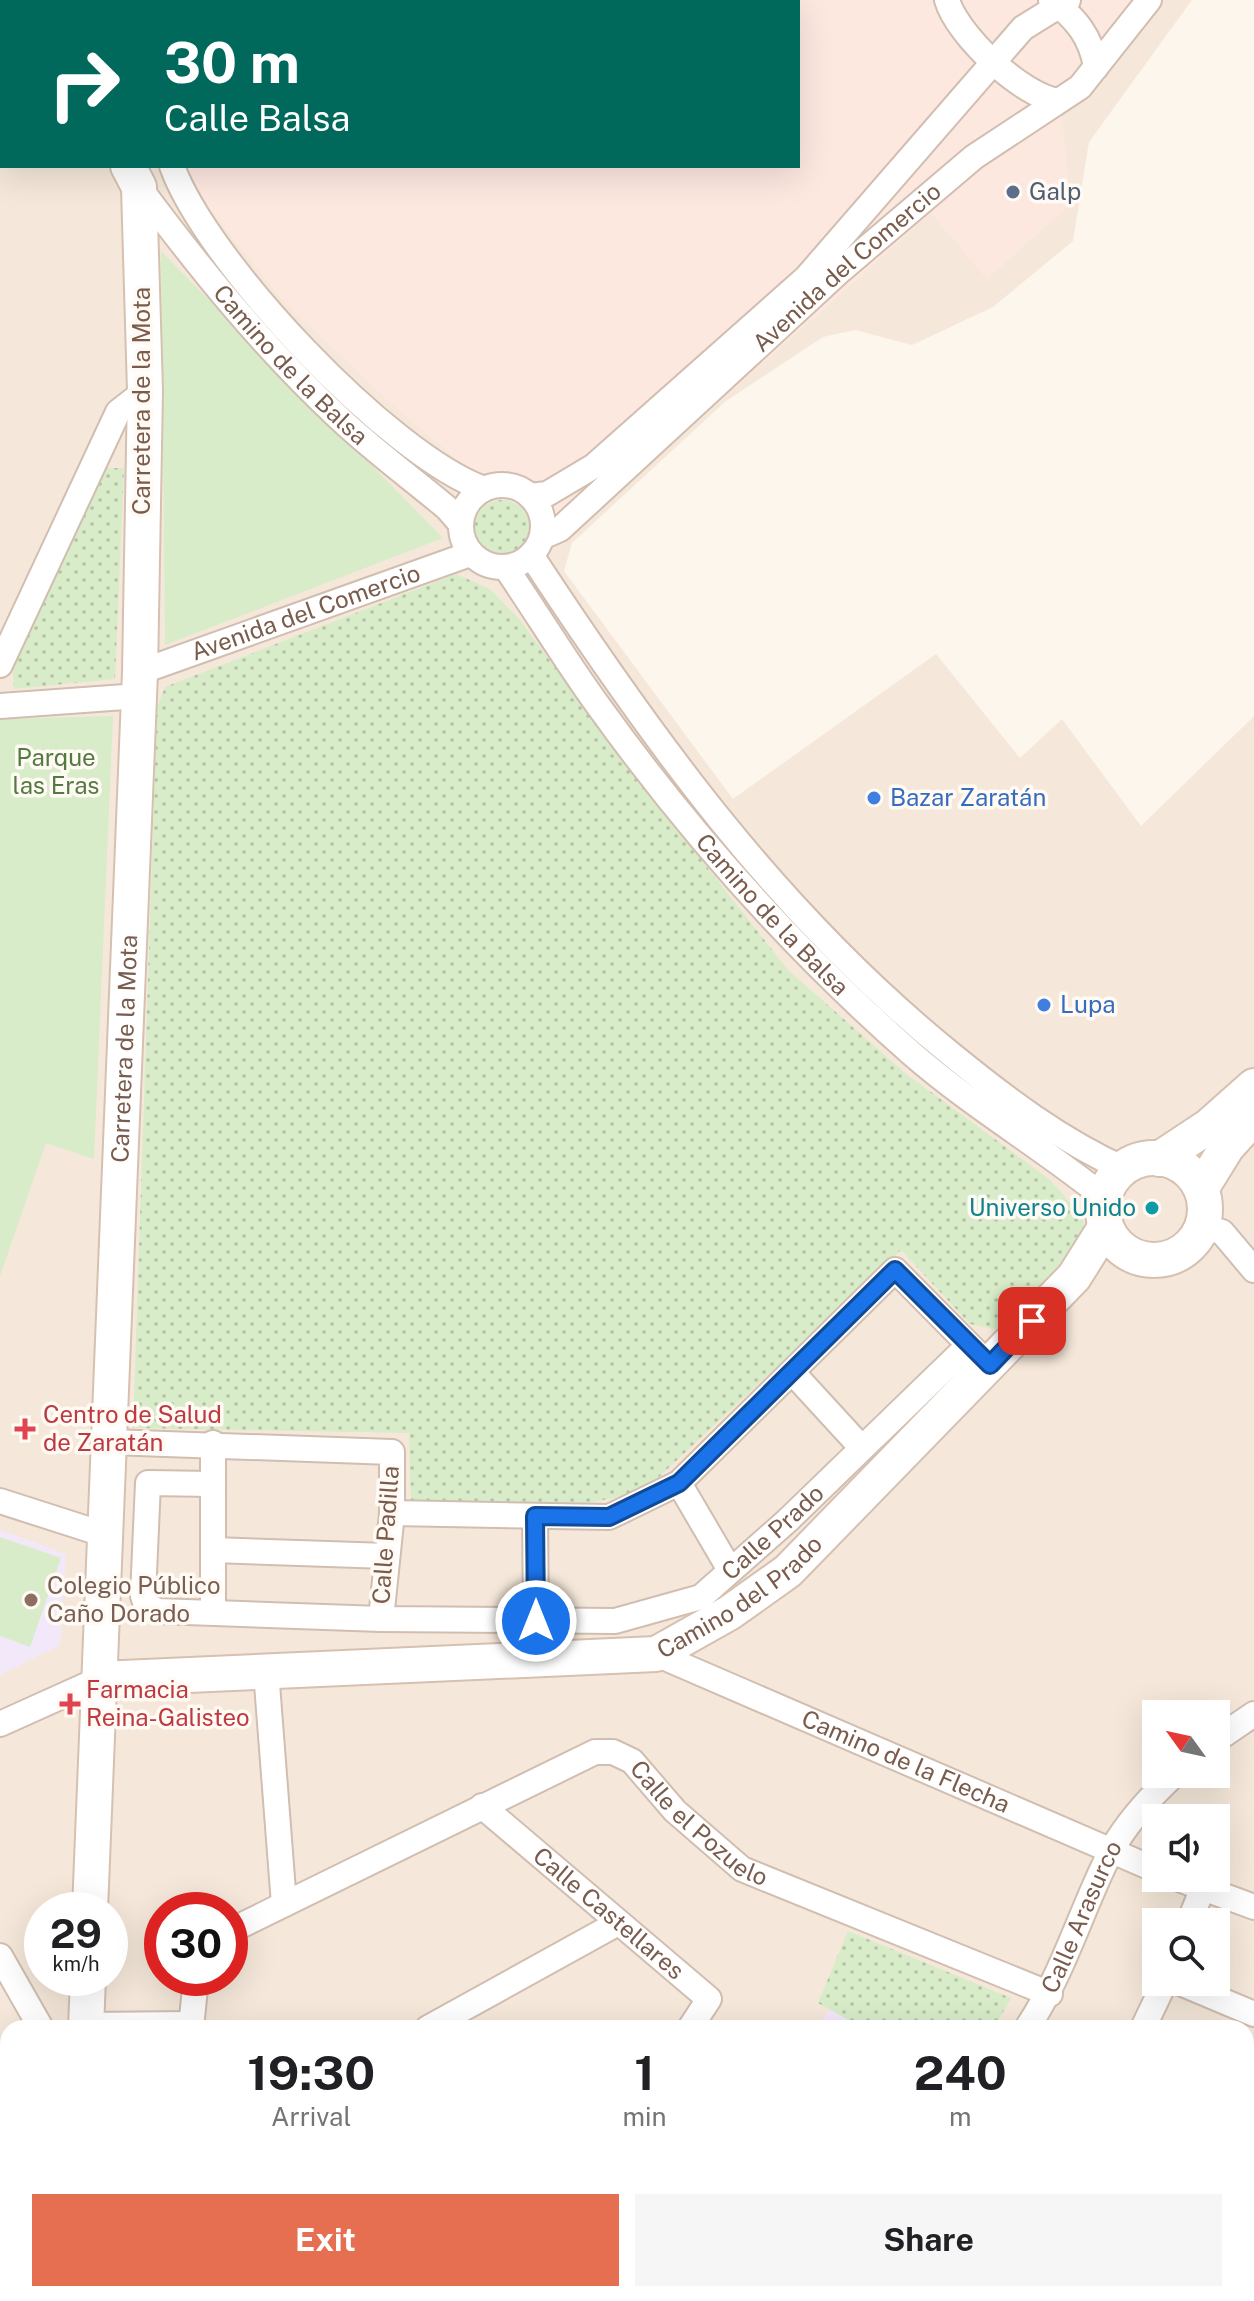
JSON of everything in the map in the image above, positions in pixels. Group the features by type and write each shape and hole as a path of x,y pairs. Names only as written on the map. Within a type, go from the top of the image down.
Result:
{"main road":[{"name":"Carretera de la Mota","path":"91,1892 139,684 145,391 134,176"},
{"path":"1159,1159 1184,1168 1201,1189 1205,1204 1202,1227 1195,1240 1171,1257 1157,1260 1129,1253 1111,1237 1106,1212 1124,1169 1135,1163 1159,1159 1209,1126 1254,1086"},
{"path":"1201,1189 1227,1147 1254,1117"},
{"name":"Camino del Prado","path":"1074,1277 1106,1212"},
{"name":"Camino del Prado","path":"100,1679 656,1654 729,1613 788,1571 980,1355 1074,1277 1129,1253"},
{"path":"86,2020 87,1996"}],"street":[{"path":"947,0 951,15 993,61 1044,99 1058,101"},
{"name":"Avenida del Comercio","path":"536,546 560,529 841,270 974,157 1080,87 1149,0"},
{"path":"1059,2 1086,33 1092,44 1096,67"},
{"name":"Avenida del Comercio","path":"530,496 547,494 594,466 806,278 1023,28 1059,2"},
{"name":"Camino de la Balsa","path":"173,168 205,228 261,303 321,366 420,452 457,479 484,489"},
{"name":"Camino de la Balsa","path":"134,176 242,319 340,419 447,508 460,523"},
{"path":"0,665 118,412 145,391"},
{"path":"508,485 530,496 541,514 536,546 506,568 486,565 470,554 460,534 467,502 484,489 508,485"},
{"name":"Camino de la Balsa","path":"536,546 622,695 761,873 842,958 925,1033 1002,1096 1083,1150 1124,1169"},
{"name":"Avenida del Comercio","path":"0,706 139,684 470,554"},
{"name":"Camino de la Balsa","path":"506,568 597,704 741,885 827,977 913,1054 989,1116 1070,1169 1106,1212"},
{"path":"1202,1227 1222,1232 1254,1270"},
{"path":"392,1513 609,1517 679,1483 895,1270 980,1355"},
{"name":"Calle Prado","path":"213,1484 148,1483 143,1596 146,1605 158,1611 381,1619 615,1621 701,1597 787,1521 860,1446 980,1355"},
{"path":"793,1373 860,1446"},
{"path":"110,1442 213,1443 213,1612"},
{"name":"Calle Padilla","path":"213,1443 392,1452 392,1513 381,1619"},
{"path":"679,1483 730,1570 723,1592 729,1613"},
{"path":"0,1501 106,1535"},
{"path":"535,1516 536,1621"},
{"path":"213,1550 387,1556"},
{"path":"730,1570 757,1565 788,1571"},
{"name":"Camino de la Flecha","path":"656,1654 1142,1865"},
{"path":"266,1671 284,1904"},
{"path":"0,1724 100,1679"},
{"path":"1230,1730 1254,1714"},
{"name":"Calle el Pozuelo","path":"248,1922 595,1752 613,1752 632,1761 675,1811 742,1869 1050,1994"},
{"name":"Calle Arasurco","path":"1032,2020 1050,1994 1110,1853 1144,1802 1160,1788"},
{"name":"Calle Castellares","path":"482,1806 709,1999 695,2020"},
{"path":"1214,1892 1254,1907"},
{"path":"442,2020 618,1923"},
{"path":"0,1956 36,2020"},
{"path":"192,2020 194,1996"},
{"path":"1147,2020 1158,1996"},
{"path":"1211,1996 1254,2014"}],"shaded area":[{"path":"800,0 1192,0 1089,142 1073,241 993,307 912,345 855,330 823,337 726,401 572,543 564,571 733,799 936,654 1020,758 1062,719 1141,826 1254,716 1254,2020 0,2020 0,168 800,168"},
{"path":"800,0 1163,0 1099,84 1061,110 1071,204 987,279 931,213 563,542 537,482 481,479 396,408 287,305 212,212 187,168 800,168"},
{"name":"Colegio Público Caño Dorado","path":"0,1530 66,1554 60,1645 0,1675"},
{"path":"830,2009 849,2020 823,2020"}],"green space":[{"path":"161,251 443,538 165,645"},
{"path":"106,468 124,468 115,679 14,689 12,665"},
{"path":"502,500 522,508 530,528 522,548 502,556 482,548 474,528 482,508"},
{"path":"456,574 490,589 520,620 634,774 788,970 905,1073 1049,1179 1084,1218 1080,1255 995,1329 970,1324 901,1250 643,1492 588,1503 411,1501 409,1433 133,1428 157,707 165,687"},
{"name":"Parque las Eras","path":"113,716 94,1159 46,1143 0,1276 0,719"},
{"name":"Colegio Público Caño Dorado","path":"0,1537 61,1558 30,1647 0,1636"},
{"path":"848,1931 1011,1998 999,2020 849,2020 818,2003"}],"place":[{"name":"Galp","path":"1013,192"},
{"name":"Bazar Zaratán","path":"874,798"},
{"name":"Lupa","path":"1044,1005"},
{"name":"Universo Unido","path":"1152,1208"},
{"name":"Centro de Salud de Zaratán","path":"25,1429"},
{"name":"Colegio Público Caño Dorado","path":"31,1600"},
{"name":"Farmacia Reina-Galisteo","path":"70,1704"}],"route":[{"path":"536,1621 535,1516 609,1517 679,1483 895,1270 990,1365 1032,1321"}]}
